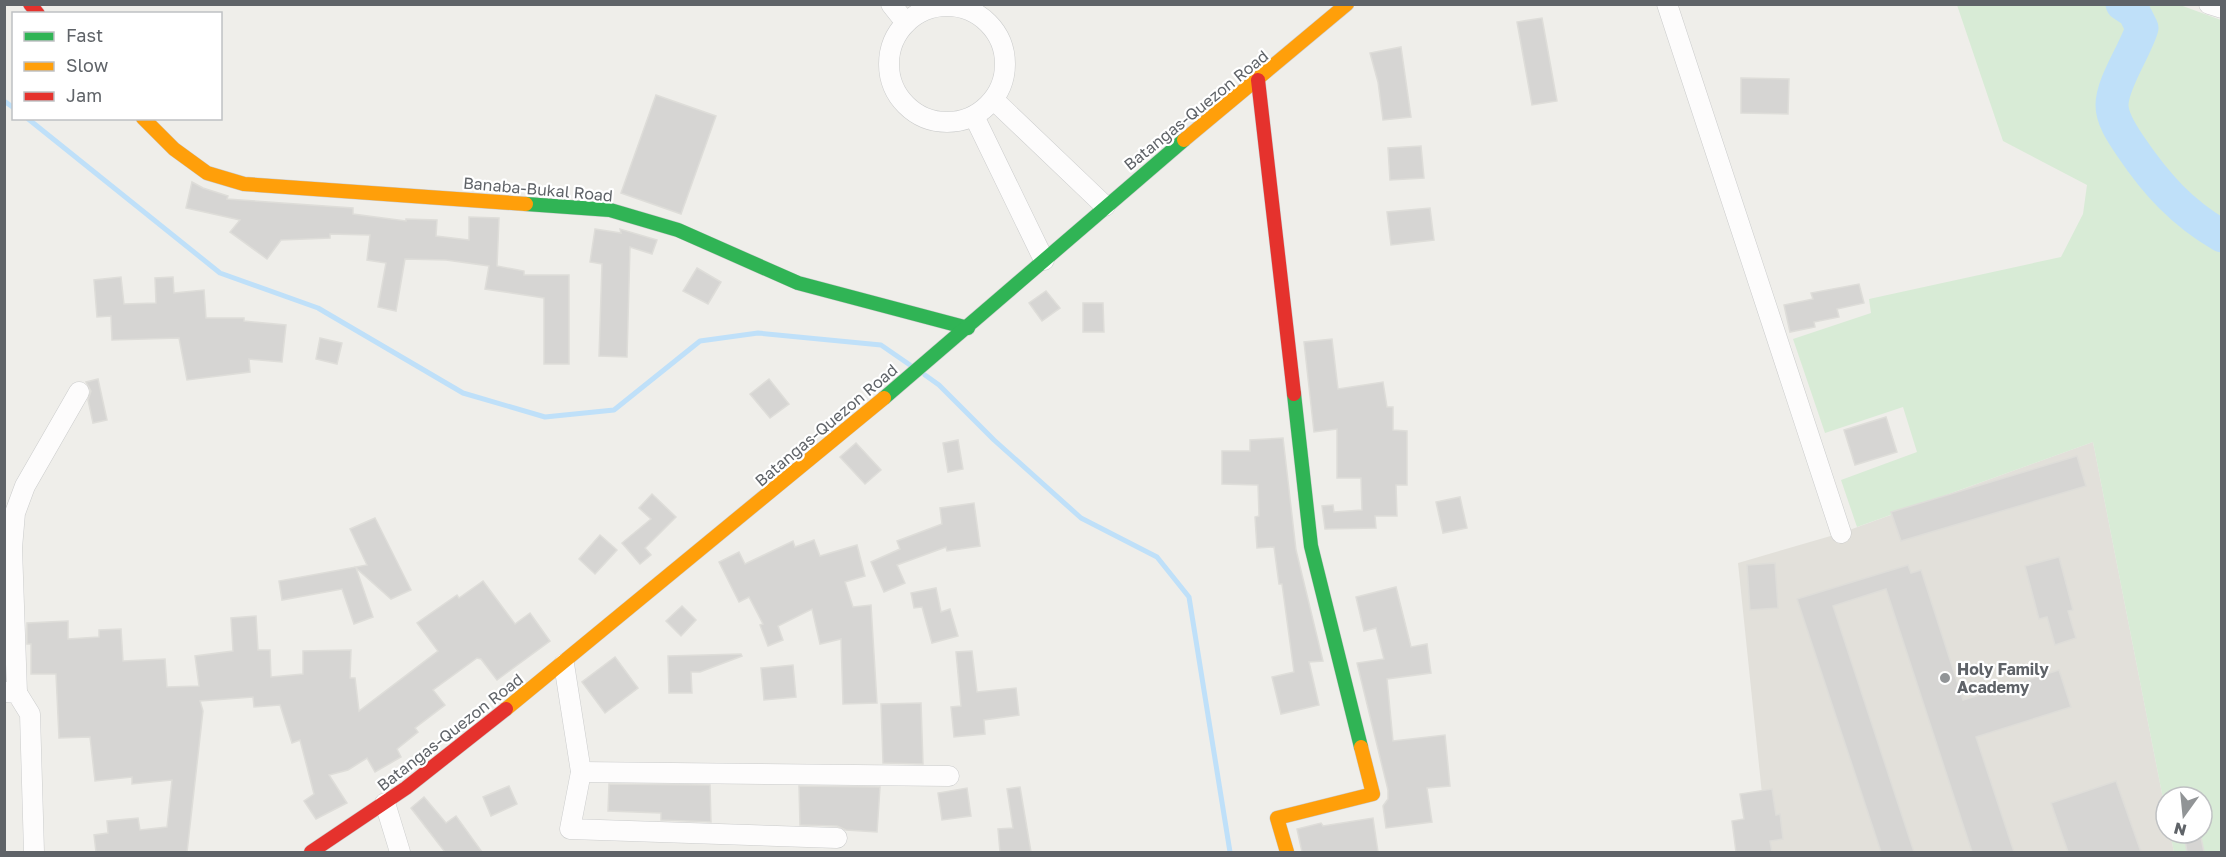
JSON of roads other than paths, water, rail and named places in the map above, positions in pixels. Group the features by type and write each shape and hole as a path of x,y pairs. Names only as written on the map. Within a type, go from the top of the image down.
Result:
{"street":[{"path":"891,4 910,14 944,5 963,7 980,15 994,28 1003,45 1006,64 1003,83 994,100 974,116 958,122 941,122 924,118 910,109 898,96 891,81 888,64 890,48 910,14"},
{"name":"Batangas-Quezon Road","path":"311,852 385,803 564,664 968,328 1105,206 1347,4"},
{"path":"1666,4 1841,533"},
{"path":"2209,4 2222,8"},
{"path":"1258,80 1311,546 1373,794 1277,818 1287,852"},
{"path":"994,100 1105,206"},
{"path":"974,116 1044,260"},
{"name":"Banaba-Bukal Road","path":"145,120 174,149 207,173 244,184 610,210 678,230 798,283 968,328"},
{"path":"34,852 30,714 11,692 12,548 15,513 25,486 79,392"},
{"path":"564,664 581,772 570,829 837,838"},
{"path":"581,772 949,776"},
{"path":"385,803 400,852"}],"waterway":[{"path":"2122,4 2134,12 2142,28 2113,96 2112,111 2116,122 2150,173 2171,197 2194,218 2222,236"},
{"path":"4,101 12,107"},
{"path":"29,120 220,273 318,308 463,393 545,417 614,410 700,341 758,333 881,345 910,365"},
{"path":"925,375 939,385 994,440 1081,518 1157,557 1189,597 1230,852"}],"place":[{"name":"Holy Family Academy","path":"1945,678"}]}
